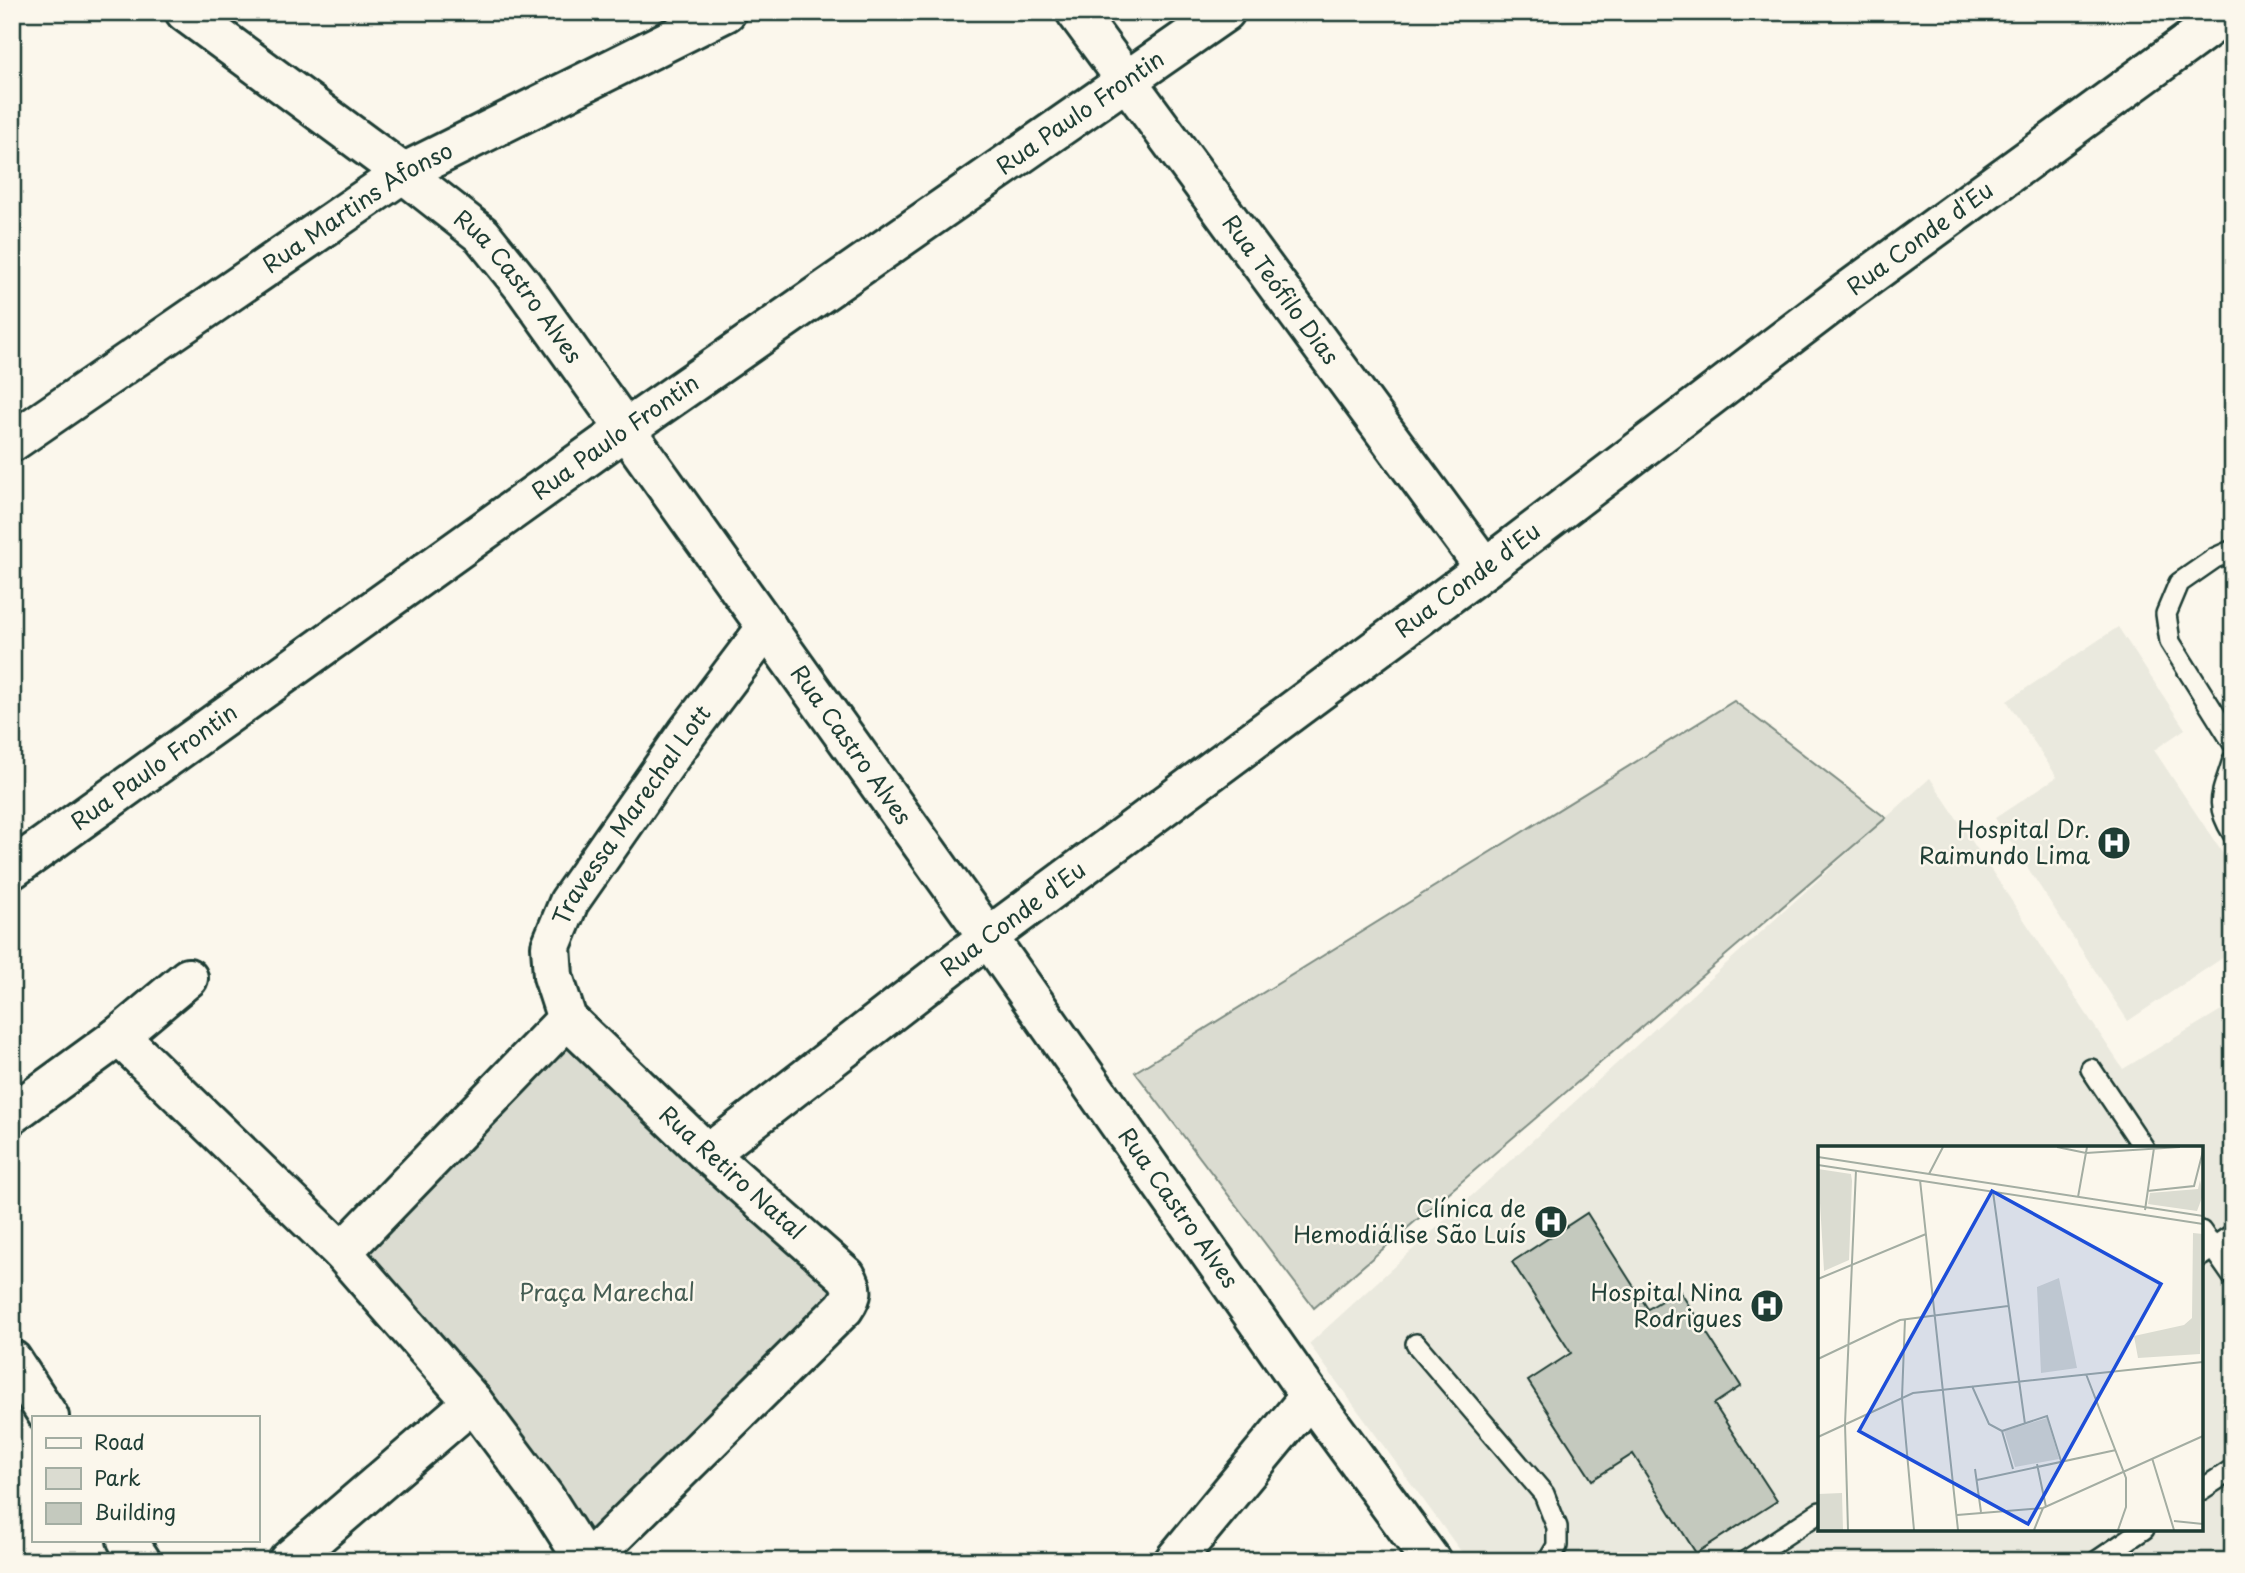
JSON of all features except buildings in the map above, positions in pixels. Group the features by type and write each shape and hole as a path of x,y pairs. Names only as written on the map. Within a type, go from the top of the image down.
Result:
{"street":[{"name":"Rua Castro Alves","path":"185,12 403,173 482,235 523,286 626,429 988,937 1310,1396 1431,1561"},
{"name":"Rua Martins Afonso","path":"12,442 403,173 726,12"},
{"name":"Rua Teófilo Dias","path":"1076,12 1485,568"},
{"name":"Rua Paulo Frontin","path":"12,869 626,429 1225,12"},
{"name":"Rua Conde d'Eu","path":"708,1154 988,937 1485,568 1847,292 2230,12"},
{"name":"Travessa Marechal Lott","path":"567,1019 553,976 551,946 569,902 687,733 766,628"},
{"path":"12,1114 119,1036 188,978"},
{"name":"Rua Retiro Natal","path":"119,1036 342,1252 473,1402 545,1498 587,1561 844,1308 852,1296 852,1286 846,1276 708,1154 567,1019"},
{"path":"342,1252 567,1019"},
{"path":"12,1360 48,1416"},
{"path":"1174,1561 1310,1396"},
{"path":"288,1561 473,1402"},
{"path":"128,1542 141,1561"}],"lane":[{"path":"2233,550 2215,558 2179,583 2166,614 2170,642 2233,743"},
{"path":"2233,760 2220,804 2221,812 2233,834"},
{"path":"2091,1069 2143,1146"},
{"path":"2233,1234 2207,1252 2233,1277"},
{"path":"1416,1344 1544,1494 1557,1527 1557,1546 1548,1561"},
{"path":"2203,1489 2233,1469"},
{"path":"1746,1561 1818,1512"},
{"path":"2097,1561 2141,1531"}],"shaded area":[{"name":"Hospital Dr. Raimundo Lima","path":"2118,627 2185,729 2154,750 2233,869 2233,951 2128,1021 1995,818 2057,777 2007,701"},
{"path":"1930,778 2123,1069 2233,1003 2233,1561 1468,1561 1309,1344"}],"green space":[{"path":"1734,701 1886,818 1314,1308 1135,1072"},
{"name":"Praça Marechal","path":"573,1040 840,1290 595,1541 360,1255"}],"place":[{"name":"Hospital Dr. Raimundo Lima","path":"2114,843"},
{"name":"Clínica de Hemodiálise São Luís","path":"1551,1222"},
{"name":"Hospital Nina Rodrigues","path":"1767,1306"}]}
